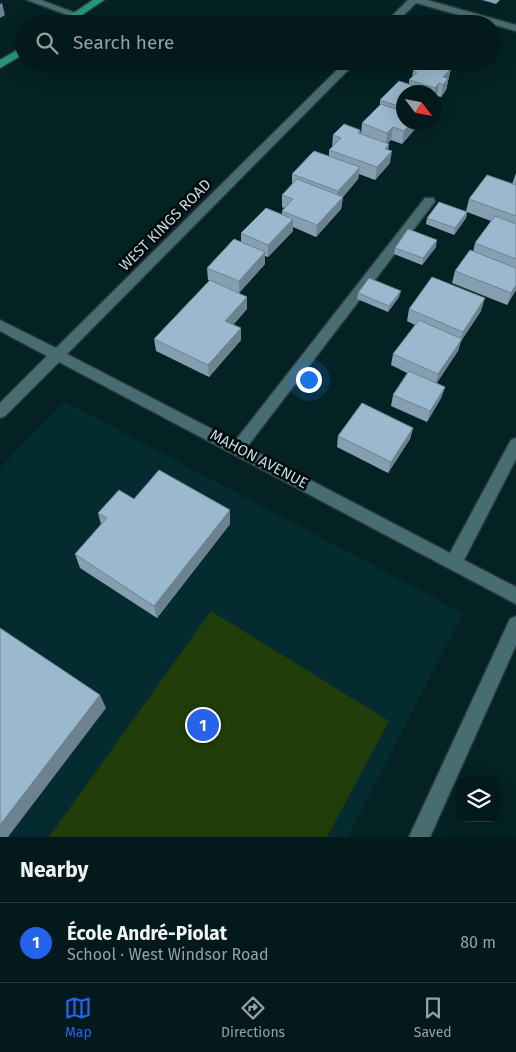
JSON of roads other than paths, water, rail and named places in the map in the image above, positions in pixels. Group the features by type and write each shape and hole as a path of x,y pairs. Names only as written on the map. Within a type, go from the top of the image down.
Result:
{"main road":[{"path":"76,15 99,0"},
{"path":"0,65 15,55"}],"street":[{"path":"32,0 76,15"},
{"path":"398,15 413,0"},
{"path":"417,0 470,15"},
{"path":"501,24 516,28"},
{"name":"WEST KINGS ROAD","path":"0,412 343,70"},
{"path":"238,448 429,201"},
{"name":"MAHON AVENUE","path":"0,325 238,448 516,596"},
{"path":"454,562 516,444"},
{"path":"419,837 516,625"}],"place":[{"name":"École André-Piolat","path":"203,725"}]}
